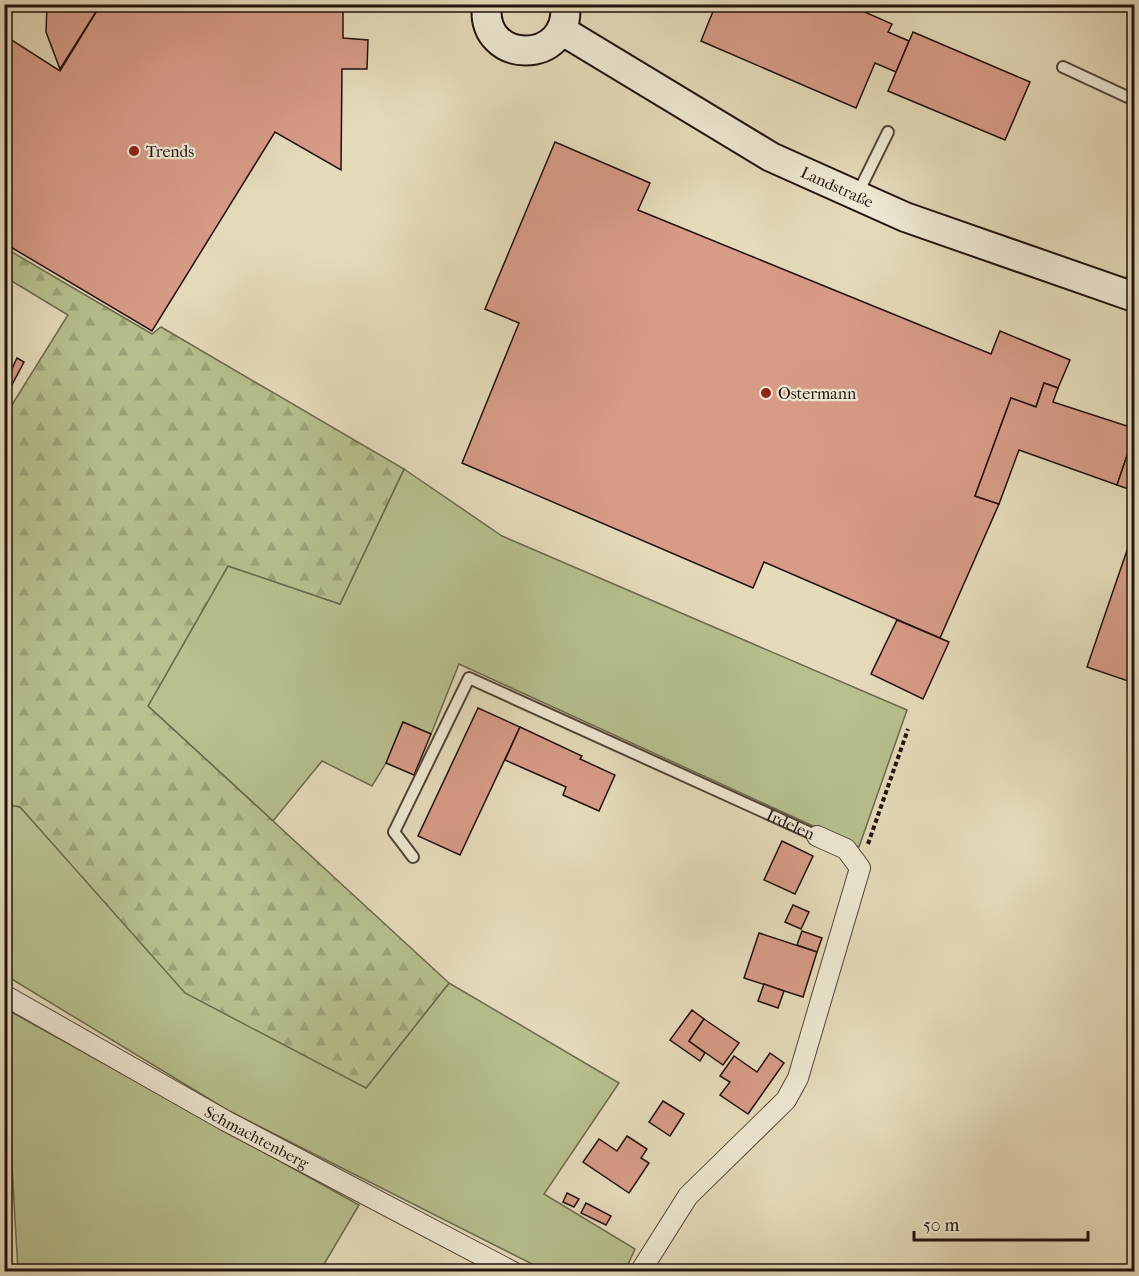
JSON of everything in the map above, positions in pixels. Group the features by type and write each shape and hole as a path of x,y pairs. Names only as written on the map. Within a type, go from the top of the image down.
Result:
{"main road":[{"path":"487,4 486,13 489,26 495,38 518,51 543,48 554,40 563,17"},
{"name":"Landstraße","path":"563,17 771,157 905,217 1132,288"}],"street":[{"name":"Irdelen","path":"817,836 846,849 861,868"},
{"path":"640,1272 688,1196 786,1100 790,1093 798,1078 861,868"},
{"name":"Schmachtenberg","path":"4,995 226,1121 513,1272"}],"lane":[{"path":"1063,67 1134,100"},
{"path":"856,195 888,132"},
{"name":"Irdelen","path":"413,857 394,832 469,678 817,836"}],"path":[{"path":"861,868 908,729"}],"green space":[{"path":"5,248 152,334 161,327 404,469 340,604 228,566 148,706 449,983 366,1088 185,993 20,807 5,804 5,416 68,315 5,277"},
{"path":"404,469 502,536 907,710 859,847 459,664 431,734 403,722 386,763 372,786 322,761 273,821 148,706 228,566 340,604"},
{"path":"4,804 20,807 366,1088 449,983 619,1083 544,1194 635,1249 625,1271 546,1271 229,1111 5,975"},
{"path":"4,1008 359,1205 320,1271 18,1271"}],"building":[{"path":"47,4 101,4 60,69 46,32"},
{"name":"Trends","path":"101,4 343,4 343,38 368,40 367,69 342,69 341,170 275,132 152,331 4,243 4,35 60,71"},
{"path":"716,4 847,4 892,24 888,32 909,41 896,72 875,63 856,108 701,41"},
{"path":"913,32 1030,82 1005,140 888,91"},
{"name":"Ostermann","path":"555,142 650,183 638,210 991,354 1000,331 1070,360 1058,388 1044,383 1036,407 1011,398 975,496 999,504 940,638 764,562 753,588 462,463 519,323 485,309"},
{"path":"17,358 24,362 4,400 4,376 8,377"},
{"path":"1044,383 1058,388 1053,402 1133,428 1134,424 1134,435 1117,485 1019,450 999,504 975,496 1011,398 1036,407"},
{"path":"1134,435 1134,491 1117,485"},
{"path":"1134,530 1134,683 1087,667"},
{"path":"897,620 949,642 923,699 871,674"},
{"path":"478,708 520,727 460,855 418,836"},
{"path":"403,722 431,734 414,775 386,763"},
{"path":"520,727 582,756 580,759 615,775 599,811 563,795 566,787 505,760"},
{"path":"782,841 813,856 795,894 764,880"},
{"path":"793,905 809,912 801,929 785,922"},
{"path":"802,931 822,938 817,952 797,945"},
{"path":"759,933 817,952 803,997 744,978"},
{"path":"764,984 784,991 778,1008 758,1001"},
{"path":"692,1010 704,1019 689,1041 705,1053 700,1061 670,1040"},
{"path":"704,1019 739,1043 723,1065 689,1041"},
{"path":"770,1053 784,1063 748,1114 720,1095 730,1082 720,1076 734,1056 757,1072"},
{"path":"663,1101 684,1114 670,1136 649,1122"},
{"path":"627,1136 647,1149 641,1158 649,1163 629,1193 583,1162 599,1139 617,1151"},
{"path":"567,1193 579,1199 574,1207 563,1202"},
{"path":"586,1203 611,1216 606,1225 581,1213"}],"place":[{"name":"Trends","path":"134,151"},
{"name":"Ostermann","path":"766,393"}]}
